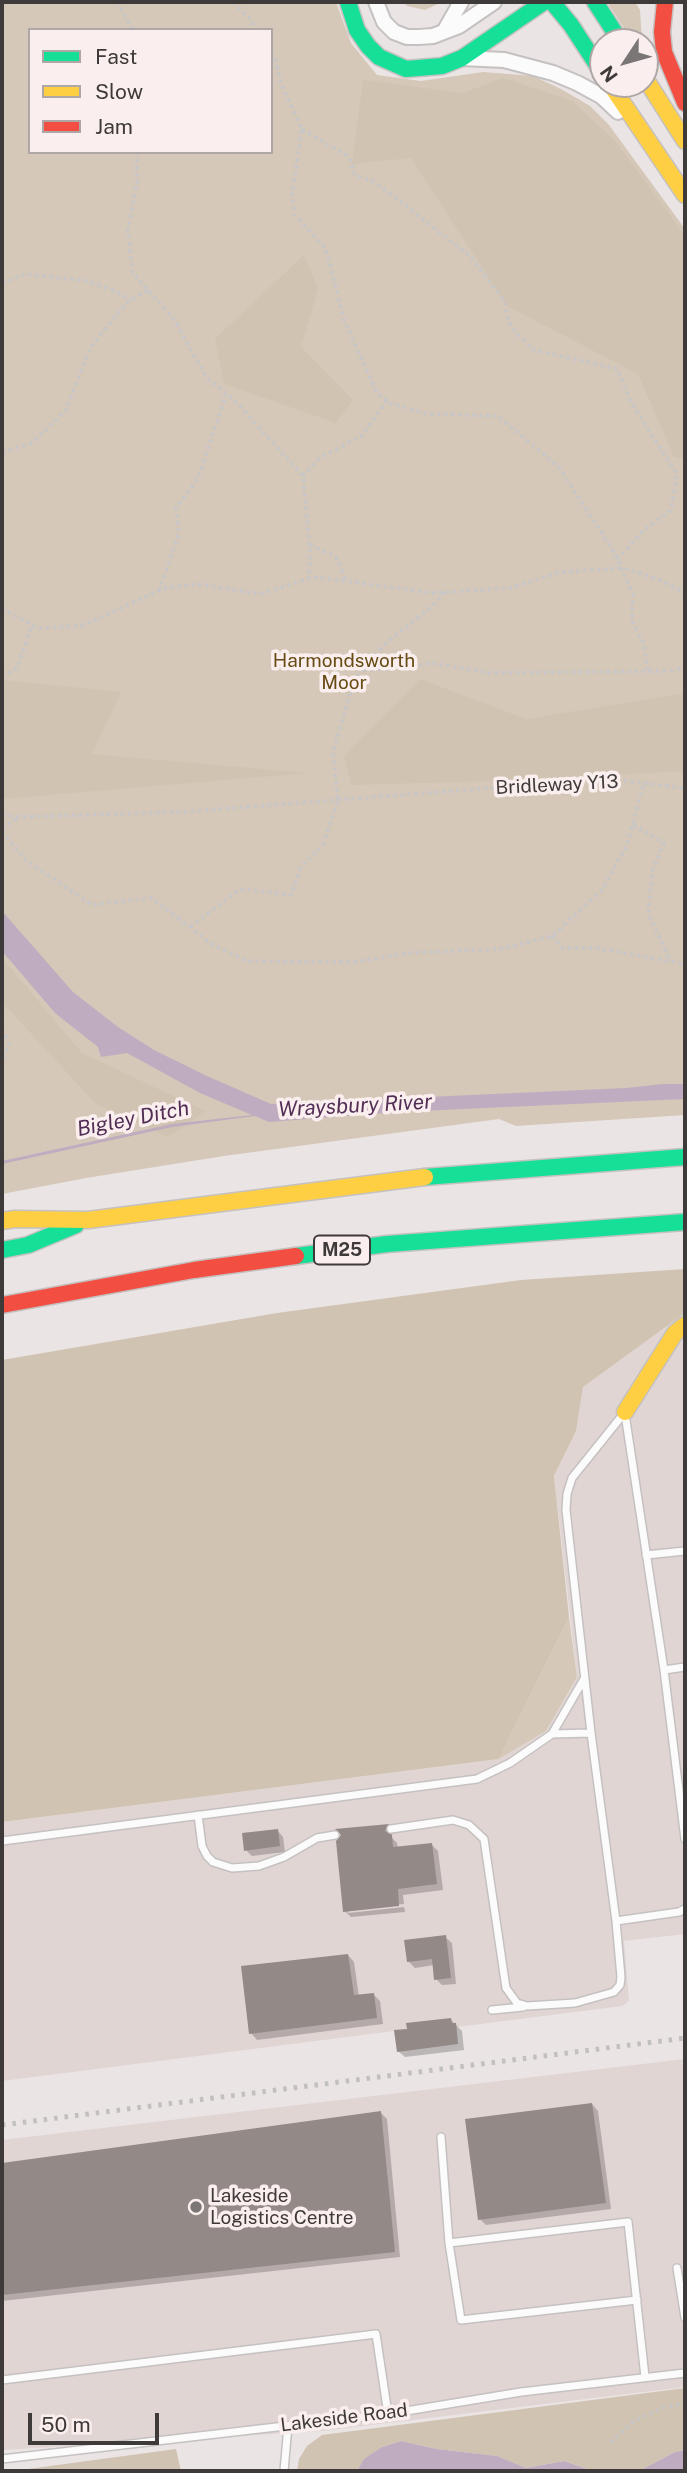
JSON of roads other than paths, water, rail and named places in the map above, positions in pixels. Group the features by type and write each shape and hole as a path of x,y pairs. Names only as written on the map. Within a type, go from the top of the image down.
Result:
{"main road":[{"path":"348,2 357,30 368,46 379,57 406,69 442,66 462,58 544,2"},
{"path":"552,2 589,53"},
{"path":"595,2 612,28"},
{"path":"665,2 662,32 664,52 685,103"},
{"path":"619,98 685,195"},
{"path":"658,98 685,141"},
{"path":"2,1221 88,1220 368,1183 685,1157"},
{"path":"2,1250 28,1245 88,1220"},
{"name":"M25","path":"2,1305 194,1270 387,1244 685,1222"},
{"path":"625,1412 675,1333 685,1325"}],"street":[{"path":"376,2 384,22 394,32 407,37 433,36 458,26 494,2"},
{"path":"445,30 461,2"},
{"path":"462,58 504,60 553,73 601,96 640,131"}],"lane":[{"path":"625,1412 664,1670 685,1839"},
{"path":"492,2010 575,2003 614,1992 620,1985 616,1921 590,1733 569,1548 567,1494 572,1478 625,1412"},
{"path":"646,1555 685,1551"},
{"path":"664,1670 685,1667"},
{"path":"2,1841 477,1779 510,1763 552,1734 585,1678"},
{"path":"552,1734 590,1733"},
{"path":"198,1815 202,1846 207,1856 213,1862 232,1868 259,1866 284,1857 317,1838 335,1835"},
{"path":"391,1829 453,1820 469,1825 484,1839 506,1988 514,2000 527,2006"},
{"path":"616,1921 685,1909"},
{"path":"441,2137 449,2243 461,2320 637,2300"},
{"path":"449,2243 628,2222 645,2377"},
{"path":"677,2268 685,2312"},
{"path":"2,2380 376,2334 388,2414"},
{"name":"Lakeside Road","path":"2,2459 388,2414 521,2392 685,2373"},
{"path":"284,2471 288,2426"}],"water":[{"name":"Wraysbury River","path":"2,911 73,992 118,1027 154,1050 271,1104 626,1088 663,1084 685,1084 685,1099 397,1112 269,1122 255,1116 172,1127 2,1164 2,1161 172,1124 252,1115 200,1093 127,1053 101,1057 98,1047 55,1013 2,951"},
{"path":"401,2441 437,2449 497,2456 526,2468 564,2461 593,2471 357,2471 364,2459 382,2447"},
{"path":"685,2450 685,2471 639,2471 675,2452"}],"railway":[{"path":"2,2125 685,2038"}],"place":[{"name":"Lakeside Logistics Centre","path":"196,2207"}],"park label":[{"name":"Harmondsworth Moor","path":"344,672"}],"water label":[{"name":"Bigley Ditch","path":"133,1119"}]}
